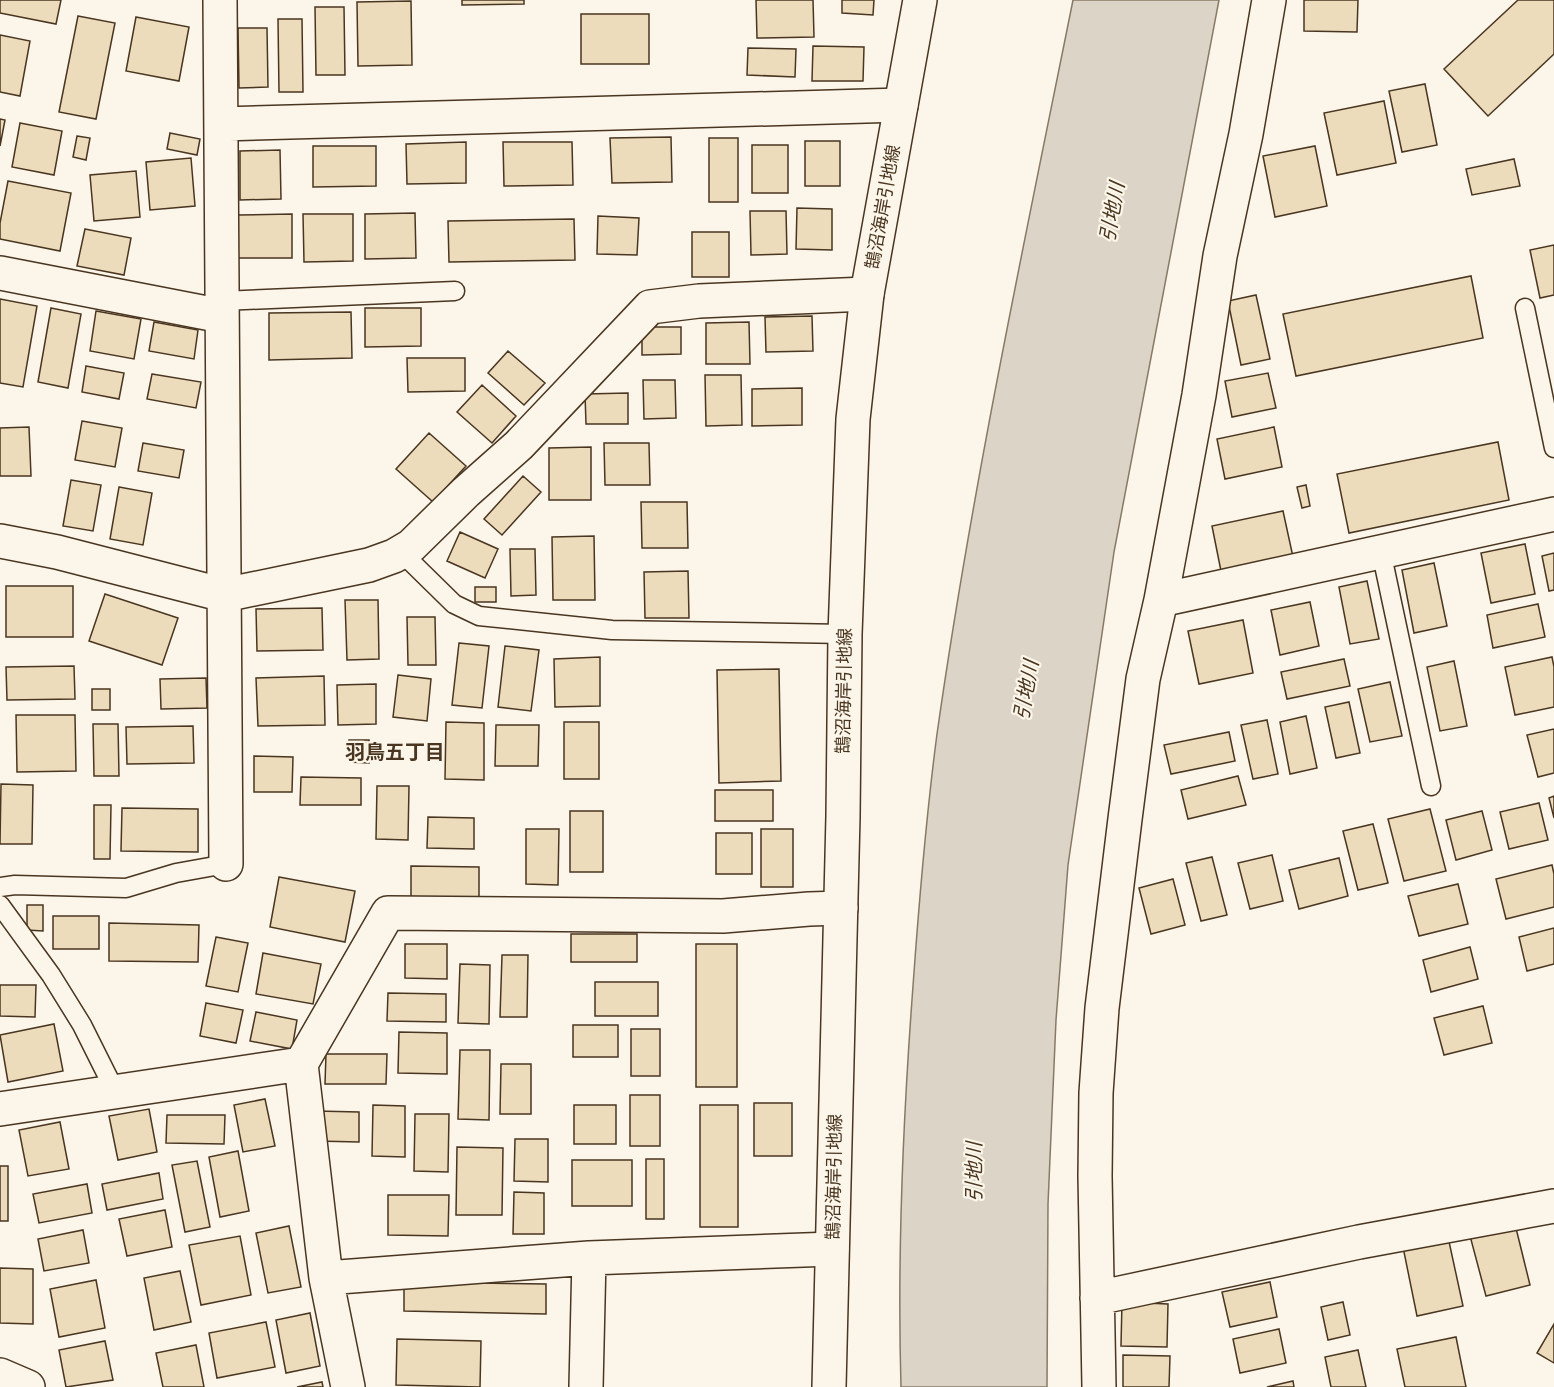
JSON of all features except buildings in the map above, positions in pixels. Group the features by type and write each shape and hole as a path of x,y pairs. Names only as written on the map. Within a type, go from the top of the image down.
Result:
{"street":[{"path":"220,0 226,864"},
{"name":"鵠沼海岸引地線","path":"828,1387 841,908 845,634 854,419 867,294 920,0"},
{"path":"1099,1387 1096,1093 1102,1008 1143,680 1161,600 1200,395 1220,256 1246,135 1269,0"},
{"path":"221,124 901,105"},
{"path":"0,273 222,308"},
{"path":"0,541 57,552 224,595 369,565 411,546 466,492 519,445 650,307 699,301 867,294"},
{"path":"1161,600 1554,514"},
{"path":"348,1387 326,1278 301,1064 388,913 723,916 841,908"},
{"path":"0,1109 301,1064"},
{"path":"1097,1298 1359,1242 1554,1206"},
{"path":"326,1278 589,1258 832,1249"},
{"path":"586,1387 589,1258"},
{"path":"0,1375 28,1387"}],"lane":[{"path":"222,308 455,291"},
{"path":"1525,308 1554,448"},
{"path":"1381,551 1431,786"},
{"path":"400,552 454,604 479,616 612,630 845,634"},
{"path":"0,887 15,885 126,888 176,873 226,864"},
{"path":"0,905 51,975 82,1025 114,1091"}],"water":[{"name":"引地川","path":"1073,0 1219,0 1114,552 1068,865 1056,1020 1048,1204 1047,1387 901,1387 900,1236 909,1036 933,765 982,458"}],"district":[{"name":"羽鳥五丁目","path":"395,752"}]}
